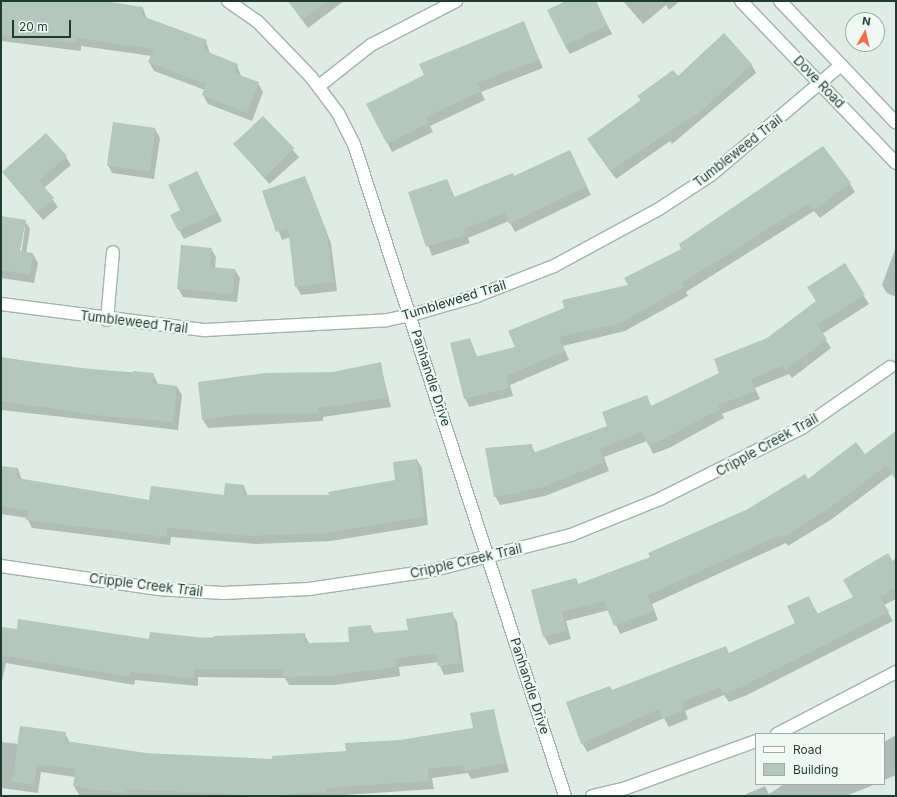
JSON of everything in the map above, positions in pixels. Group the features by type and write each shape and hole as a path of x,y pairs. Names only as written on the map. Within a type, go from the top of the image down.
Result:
{"street":[{"name":"Panhandle Drive","path":"228,1 257,21 319,86 354,144 490,557 565,796"},
{"path":"319,86 371,45 456,1"},
{"name":"Dove Road","path":"741,1 896,163"},
{"name":"Dove Road","path":"780,1 896,123"},
{"name":"Tumbleweed Trail","path":"1,304 107,320 205,330 387,320 411,315 477,296 554,266 660,209 711,175 841,65"},
{"path":"107,320 113,252"},
{"name":"Cripple Creek Trail","path":"1,566 158,588 223,593 309,589 430,571 572,535 660,500 754,455 802,428 890,367"},
{"path":"779,733 896,672"},
{"path":"592,796 626,788 755,742"}],"building":[{"path":"1,1 103,1 143,7 142,16 207,40 203,50 238,64 234,73 259,82 247,113 202,95 206,84 148,62 154,49 77,38 76,43 1,35"},
{"path":"288,1 328,1 303,20"},
{"path":"566,1 596,1 607,25 565,46 547,10"},
{"path":"524,21 539,60 477,83 481,91 426,117 429,123 387,144 366,104 424,75 419,64"},
{"path":"724,33 752,64 703,110 610,171 587,139 641,100 637,96 673,70 678,76"},
{"path":"263,116 294,148 265,177 234,144"},
{"path":"113,122 156,128 149,172 107,166"},
{"path":"46,133 67,156 39,181 54,198 37,213 2,172"},
{"path":"823,146 851,183 814,210 809,203 682,283 684,287 620,323 559,337 565,351 506,376 509,388 464,399 450,343 470,338 475,357 515,347 508,331 564,308 562,300 628,285 624,278 681,249 679,244"},
{"path":"570,150 587,186 509,224 505,213 464,229 466,235 426,247 408,192 447,179 454,197 513,173 514,176"},
{"path":"197,171 217,213 178,231 170,215 180,210 168,185"},
{"path":"305,176 327,233 333,282 295,287 288,228 276,232 262,191"},
{"path":"1,216 26,220 20,251 33,253 30,275 1,270"},
{"path":"181,245 212,248 210,267 235,269 233,294 177,289"},
{"path":"845,263 865,295 817,325 827,339 786,370 783,366 751,379 756,391 718,405 720,409 664,439 648,445 642,432 600,448 605,462 540,488 494,497 485,448 532,444 533,453 607,426 602,412 647,395 651,406 719,373 714,359 767,338 816,301 807,287"},
{"path":"1,358 132,374 133,371 154,373 153,383 177,386 173,422 103,416 1,401"},
{"path":"381,362 387,398 318,408 318,413 246,414 202,420 198,382 266,373 333,372"},
{"path":"896,431 896,479 886,466 827,510 782,538 780,535 648,595 654,611 614,626 604,601 562,612 567,631 543,637 531,590 576,578 578,584 650,557 648,553 746,510 805,474 808,479 856,442 865,454"},
{"path":"417,459 424,517 326,533 250,536 167,528 166,537 26,520 28,510 1,506 1,466 18,468 17,478 149,500 151,486 224,495 225,483 244,485 243,495 329,495 328,492 395,480 393,462"},
{"path":"888,553 896,567 896,587 880,597 889,612 742,687 723,694 720,687 681,702 684,710 663,719 659,709 581,744 566,702 610,686 612,690 726,646 729,653 795,623 787,606 809,596 817,614 853,597 843,580"},
{"path":"453,612 460,663 438,666 436,653 395,659 396,667 328,676 283,677 283,669 194,669 193,678 130,672 130,677 1,655 1,627 17,629 18,619 149,639 150,632 214,639 214,636 305,633 305,643 349,642 348,627 371,625 372,633 408,630 406,619"},
{"path":"494,709 505,763 465,771 464,765 428,769 429,781 326,788 326,792 266,796 127,789 126,794 73,786 76,769 37,764 34,785 12,782 20,726 66,732 65,741 146,753 272,759 272,756 346,751 345,743 400,740 473,728 470,713"}]}
